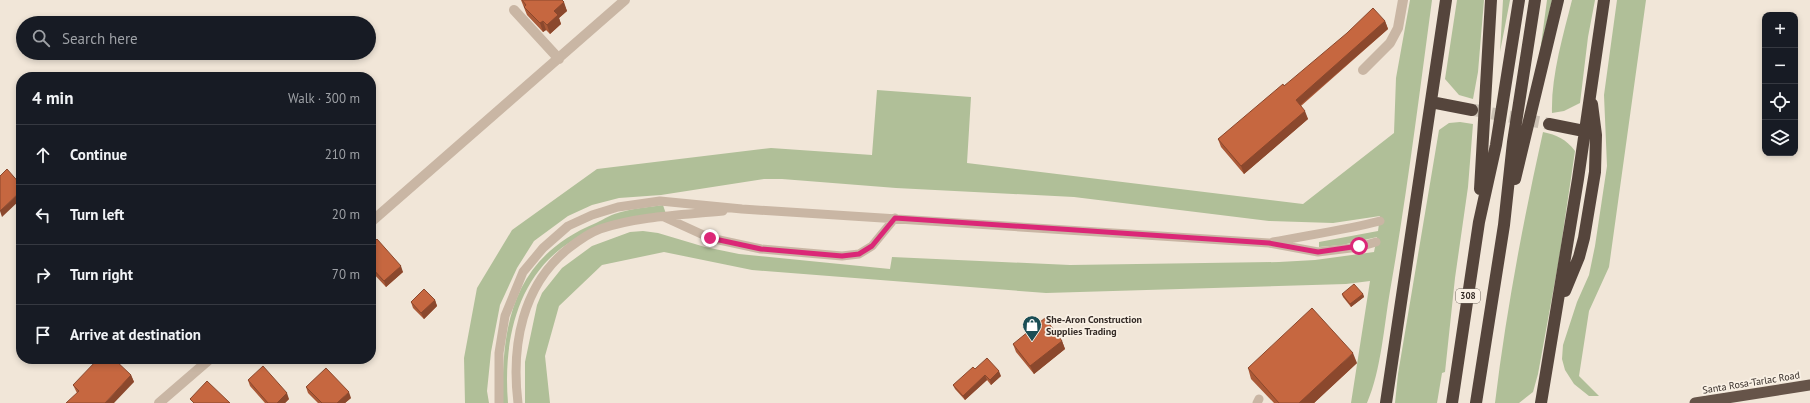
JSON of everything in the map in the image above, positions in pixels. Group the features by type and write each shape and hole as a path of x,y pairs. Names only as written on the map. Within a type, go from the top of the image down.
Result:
{"highway":[{"path":"1386,403 1446,0"},
{"path":"1479,222 1491,0"},
{"path":"1479,222 1496,145 1519,0"},
{"path":"1504,225 1512,142 1535,0"},
{"path":"1504,225 1558,0"},
{"path":"1541,403 1557,311 1604,0"},
{"path":"1557,311 1579,257 1584,238 1595,172 1596,135 1590,89"},
{"path":"1431,102 1472,110"},
{"path":"1549,124 1584,131"},
{"name":"308","path":"1452,403 1479,222"},
{"name":"308","path":"1476,403 1504,225"},
{"name":"Santa Rosa-Tarlac Road","path":"1695,403 1810,385"}],"street":[{"path":"376,218 625,0"},
{"path":"1363,70 1390,43 1398,28 1403,0"},
{"path":"514,10 559,59"},
{"path":"159,403 204,364"}],"lane":[{"path":"500,403 499,353 505,316 523,272 543,248 568,226 592,215 618,207 660,201 742,209 1269,243 1318,252 1376,242"},
{"path":"518,403 516,355 522,318 539,280 554,260 576,242 598,230 622,223 663,217 742,209"},
{"path":"663,217 710,238 761,249 842,256 859,254 872,246 895,218"},
{"path":"1269,243 1357,227 1380,220"}],"green space":[{"path":"1410,0 1432,0 1382,348 1376,377 1367,403 1351,403 1370,281 1346,284 1046,293 752,270 664,252 602,265 559,306 545,356 550,403 525,403 525,362 537,305 542,293 562,268 592,246 630,232 643,231 658,233 705,247 739,254 890,269 892,257 1070,265 1279,262 1315,260 1374,252 1377,237 1342,245 1319,247 1319,242 1378,231 1380,216 1333,223 1269,221 1074,197 896,188 782,179 764,179 661,195 619,198 592,205 568,216 534,241 517,268 500,305 491,352 487,391 489,403 465,403 464,358 477,288 512,230 597,169 771,148 872,155 877,90 971,97 967,163 1303,204 1394,133 1396,78"},
{"path":"1457,0 1484,0 1478,72 1473,99 1459,95 1445,79"},
{"path":"1503,0 1510,0 1500,52"},
{"path":"1547,0 1552,0 1540,52"},
{"path":"1572,0 1595,0 1588,37 1580,103 1564,111 1552,113 1553,85 1561,42"},
{"path":"1617,0 1646,0 1609,267 1589,311 1579,376 1599,396 1589,396 1574,384 1565,370 1562,359 1563,345 1577,302 1589,275 1595,246 1607,166 1604,95"},
{"path":"1460,122 1473,124 1468,187 1455,278 1445,372 1442,373 1437,403 1395,403 1398,374 1439,130 1449,123"},
{"path":"1543,132 1561,138 1575,151 1559,259 1538,374 1533,392 1519,403 1495,403 1504,335 1516,267"},
{"path":"663,205 666,214 578,238 572,241 553,255 538,272 526,291 517,312 511,334 507,380 508,403 503,403 505,345 510,319 518,295 530,274 547,254 568,237 618,213"}],"building":[{"path":"522,0 562,0 564,2 554,11 558,15 547,25 543,21 540,23 524,7 526,5"},
{"path":"1373,8 1385,21 1296,100 1305,111 1241,166 1218,139 1283,84 1284,86 1347,33"},
{"path":"7,169 16,179 16,196 0,211 0,176"},
{"path":"377,239 401,266 384,281 376,272"},
{"path":"1354,284 1363,294 1350,304 1342,294"},
{"path":"424,289 435,300 421,313 411,302"},
{"path":"1312,308 1353,353 1299,403 1279,403 1248,368"},
{"path":"1045,318 1062,341 1030,366 1013,344"},
{"path":"987,358 999,371 990,380 985,375 963,396 953,385 973,367 975,369"},
{"path":"93,364 119,364 131,375 105,403 66,403 79,391 73,385"},
{"path":"263,366 287,393 277,403 268,403 248,380"},
{"path":"326,368 349,392 337,403 322,403 306,387"},
{"path":"207,381 230,403 194,403 190,399"}],"tunnel":[{"path":"1474,110 1549,124"}],"place":[{"name":"She-Aron Construction Supplies Trading","path":"1032,342"}],"route":[{"path":"710,238 761,249 842,256 859,254 872,246 895,218 1146,236 1269,243 1318,252 1359,246"}]}
